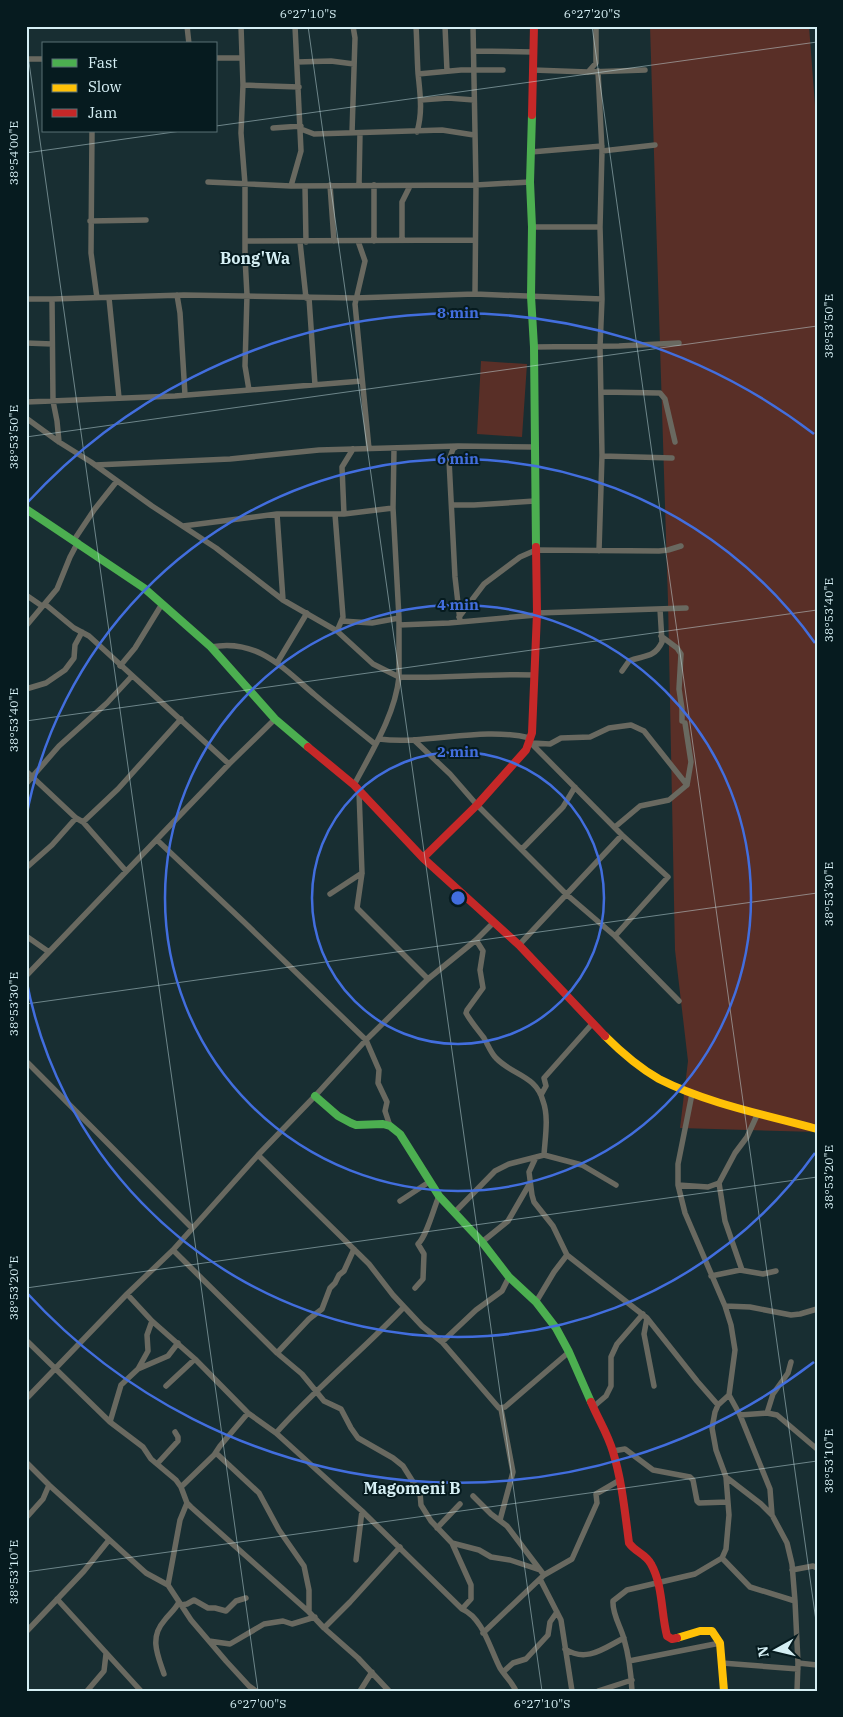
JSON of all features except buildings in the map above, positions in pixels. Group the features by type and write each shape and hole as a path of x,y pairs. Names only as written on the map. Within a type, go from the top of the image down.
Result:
{"street":[{"path":"187,26 189,42"},
{"path":"241,26 243,85 241,133 245,184 247,295 245,342 249,390"},
{"path":"291,186 300,159 301,128 296,26"},
{"path":"352,133 355,38 353,26"},
{"path":"416,26 421,100 421,118 417,132"},
{"path":"446,26 447,71"},
{"path":"474,26 475,294"},
{"path":"423,858 477,805 526,750 531,741 534,724 536,550 530,182 534,26"},
{"path":"588,72 596,63 596,26"},
{"path":"474,51 533,52"},
{"path":"218,58 242,58"},
{"path":"26,59 42,59"},
{"path":"297,62 354,64"},
{"path":"418,74 447,71 503,70"},
{"path":"533,70 588,72 645,70"},
{"path":"598,71 602,148 600,227 602,456 599,551"},
{"path":"243,85 299,87"},
{"path":"421,100 448,98 474,100"},
{"path":"273,128 301,128 314,134 452,131 474,135"},
{"path":"92,132 90,221 92,266 97,298"},
{"path":"359,185 360,133"},
{"path":"531,152 655,144"},
{"path":"208,182 291,186 410,186 530,182"},
{"path":"374,185 374,241"},
{"path":"305,186 303,242 315,385"},
{"path":"330,186 334,241"},
{"path":"402,240 402,202 410,186"},
{"path":"90,221 146,220"},
{"path":"532,227 600,227"},
{"path":"358,240 366,261 355,298 370,449"},
{"path":"246,241 475,240"},
{"path":"26,298 247,295 355,298 475,294 602,299"},
{"path":"177,295 180,313 185,395"},
{"path":"108,298 120,398"},
{"path":"52,299 53,401 59,442"},
{"path":"26,343 52,344"},
{"path":"534,346 600,347 679,343"},
{"path":"26,402 185,395 362,381"},
{"path":"602,392 658,392 665,399 675,442"},
{"path":"26,418 224,554 283,600 337,631 369,661 388,673 399,676 428,678 515,674 534,675"},
{"path":"95,465 205,460 291,452 353,449 458,446 534,447"},
{"path":"458,446 452,449 449,460 459,619"},
{"path":"344,514 342,468 353,449"},
{"path":"394,449 393,508 399,618 399,676 396,694 357,787 362,873 357,908 428,979"},
{"path":"602,456 672,458"},
{"path":"26,626 58,589 76,541 94,510 117,481"},
{"path":"452,505 535,501"},
{"path":"183,526 277,514 344,514 393,508"},
{"path":"26,509 144,588 211,647 275,719 357,787 423,858 519,945 592,1024 629,1059 658,1078 692,1094 817,1129"},
{"path":"277,514 283,600"},
{"path":"335,514 342,621 337,631"},
{"path":"459,619 484,584 520,557 536,550 659,551 681,546"},
{"path":"26,596 43,605 95,641 120,666 229,764"},
{"path":"120,666 135,648 162,604"},
{"path":"399,625 536,614 686,608"},
{"path":"622,672 632,660 652,655 661,644 660,609"},
{"path":"277,663 307,613"},
{"path":"342,621 372,623 399,618"},
{"path":"26,689 46,683 65,670 74,658 75,645 82,632"},
{"path":"615,827 640,806 669,800 687,785 691,762 679,689 681,654 677,648 661,636"},
{"path":"211,647 223,645 246,647 258,652 277,663 377,741 414,740 466,734 507,733 531,741 550,744 561,738 590,737 609,728 632,725 644,731 687,785"},
{"path":"26,784 59,746 107,704 132,676"},
{"path":"83,822 118,789 181,719"},
{"path":"26,976 229,764 275,719"},
{"path":"414,740 450,774 477,805 566,894 615,936 679,1001"},
{"path":"531,741 622,835 668,877 615,936"},
{"path":"26,771 76,818 83,822 126,871"},
{"path":"522,849 563,807 575,787"},
{"path":"26,868 52,845 76,818"},
{"path":"519,945 622,835"},
{"path":"157,840 366,1040 379,1070 378,1083 387,1102 385,1111 390,1126"},
{"path":"330,894 362,873"},
{"path":"26,1399 127,1294 173,1250 258,1155 366,1040 428,979 476,940 494,922"},
{"path":"26,936 49,952"},
{"path":"476,940 483,951 480,970 483,988 466,1013 486,1041 494,1057 515,1073 526,1077 535,1085 541,1095 546,1115 544,1155"},
{"path":"541,1095 546,1086 544,1078 592,1024"},
{"path":"26,1062 192,1228"},
{"path":"632,1691 629,1661 624,1638 614,1612 613,1601 627,1590 658,1581 695,1574 722,1558 726,1549 729,1516 726,1477 716,1450 712,1428 714,1412 728,1395 735,1350 731,1325 725,1306 685,1213 678,1186 678,1164 692,1094"},
{"path":"315,1096 338,1116 351,1123 356,1125 383,1124 390,1126 400,1134 439,1196 482,1242 509,1277 536,1302 556,1328 604,1427 613,1451 620,1480 629,1544 632,1549 643,1552 658,1581 666,1634 672,1639 707,1630 712,1631 720,1643 726,1690"},
{"path":"678,1186 708,1187 719,1182 735,1153 747,1137 758,1113"},
{"path":"258,1155 369,1264 404,1307 422,1326 442,1342 501,1409 513,1472 500,1520"},
{"path":"454,1212 495,1171 506,1165 544,1155 582,1165 616,1186"},
{"path":"536,1157 530,1169 530,1183 534,1202 553,1226 567,1255 645,1316 718,1405"},
{"path":"400,1201 429,1182"},
{"path":"719,1182 726,1221 742,1270"},
{"path":"482,1242 508,1221 530,1183"},
{"path":"415,1288 423,1279 424,1254 418,1244 429,1226 430,1218 439,1196"},
{"path":"277,1353 309,1319 322,1309 329,1289 344,1271 354,1249"},
{"path":"173,1250 277,1353 302,1374 328,1404 341,1409 358,1438 393,1458 402,1466 420,1493 422,1505 431,1521 452,1543 468,1576 472,1591 471,1599 462,1609"},
{"path":"536,1302 567,1255"},
{"path":"711,1276 742,1270 763,1274 776,1271"},
{"path":"442,1342 476,1310 502,1291 509,1277"},
{"path":"127,1294 152,1321 195,1359 248,1413 276,1433 362,1511 462,1609 470,1613 483,1633 503,1672 516,1691"},
{"path":"725,1306 750,1307 791,1315 817,1309"},
{"path":"276,1433 316,1391 404,1307"},
{"path":"645,1316 644,1334 654,1386"},
{"path":"593,1407 606,1396 611,1386 611,1357 617,1344 645,1316"},
{"path":"138,1369 148,1349 147,1338 152,1321"},
{"path":"26,1340 110,1422 143,1447 151,1459 176,1480 187,1502 261,1571 315,1617 389,1691"},
{"path":"110,1422 120,1385 138,1369 168,1356 178,1343"},
{"path":"501,1409 569,1352"},
{"path":"166,1386 195,1359"},
{"path":"767,1413 773,1394 788,1373 791,1362"},
{"path":"728,1395 740,1415 770,1489 772,1514"},
{"path":"181,1487 216,1453 248,1413"},
{"path":"740,1415 773,1414 782,1418 817,1449"},
{"path":"157,1464 178,1442 175,1432"},
{"path":"613,1451 625,1449 653,1470 690,1477 699,1503 728,1502"},
{"path":"216,1453 259,1492 279,1530 304,1566 309,1586 309,1612"},
{"path":"26,1462 49,1486 146,1573 168,1585 186,1614 249,1686 256,1691"},
{"path":"726,1477 772,1514 787,1542 792,1570 798,1666 797,1691"},
{"path":"483,1633 542,1575 572,1559 596,1502 596,1494 620,1480"},
{"path":"26,1518 43,1499 49,1486"},
{"path":"473,1496 490,1514 506,1526 542,1575 562,1623 572,1691"},
{"path":"168,1585 181,1518 187,1502"},
{"path":"437,1528 460,1504"},
{"path":"356,1560 362,1511"},
{"path":"26,1632 84,1572 110,1540"},
{"path":"452,1543 479,1550 491,1557 510,1560 542,1575"},
{"path":"324,1628 400,1547"},
{"path":"722,1558 750,1587 794,1601"},
{"path":"792,1570 815,1566"},
{"path":"180,1603 186,1604 194,1600 208,1608 226,1611 236,1601 246,1598"},
{"path":"57,1599 141,1691"},
{"path":"164,1674 155,1647 155,1641 163,1621 180,1603"},
{"path":"503,1672 515,1662 526,1659 548,1635 550,1622 557,1612"},
{"path":"209,1641 230,1644 264,1624 283,1621 293,1624 315,1617"},
{"path":"566,1649 574,1654 589,1655 624,1638"},
{"path":"629,1661 720,1643"},
{"path":"87,1691 104,1671 106,1654"},
{"path":"722,1663 817,1665"},
{"path":"360,1691 372,1672"},
{"path":"598,1691 632,1680"}],"shaded area":[{"path":"650,26 809,26 817,132 817,1132 680,1128 688,1061 675,950 668,601"},
{"path":"481,361 527,364 522,437 477,434"}],"traffic: fast":[{"path":"532,115 530,182 532,227 531,296 534,347 536,547"},
{"path":"26,509 144,588 211,647 275,719 308,747"},
{"path":"315,1096 338,1116 351,1123 356,1125 383,1124 390,1126 400,1134 439,1196 482,1242 509,1277 536,1302 556,1328 591,1402"}],"traffic: slow":[{"path":"605,1036 644,1069 659,1079 677,1087 736,1108 817,1129"},
{"path":"677,1638 700,1631 712,1631 720,1643 724,1691"}],"traffic: jam":[{"path":"532,115 534,26"},
{"path":"423,858 477,805 526,750 532,733 537,613 536,547"},
{"path":"308,747 354,785 423,858 519,945 605,1036"},
{"path":"591,1402 611,1445 619,1474 629,1543 651,1564 658,1581 667,1636 672,1639 677,1638"}],"district":[{"name":"Bong'Wa","path":"255,258"},
{"name":"Magomeni B","path":"412,1488"}]}
